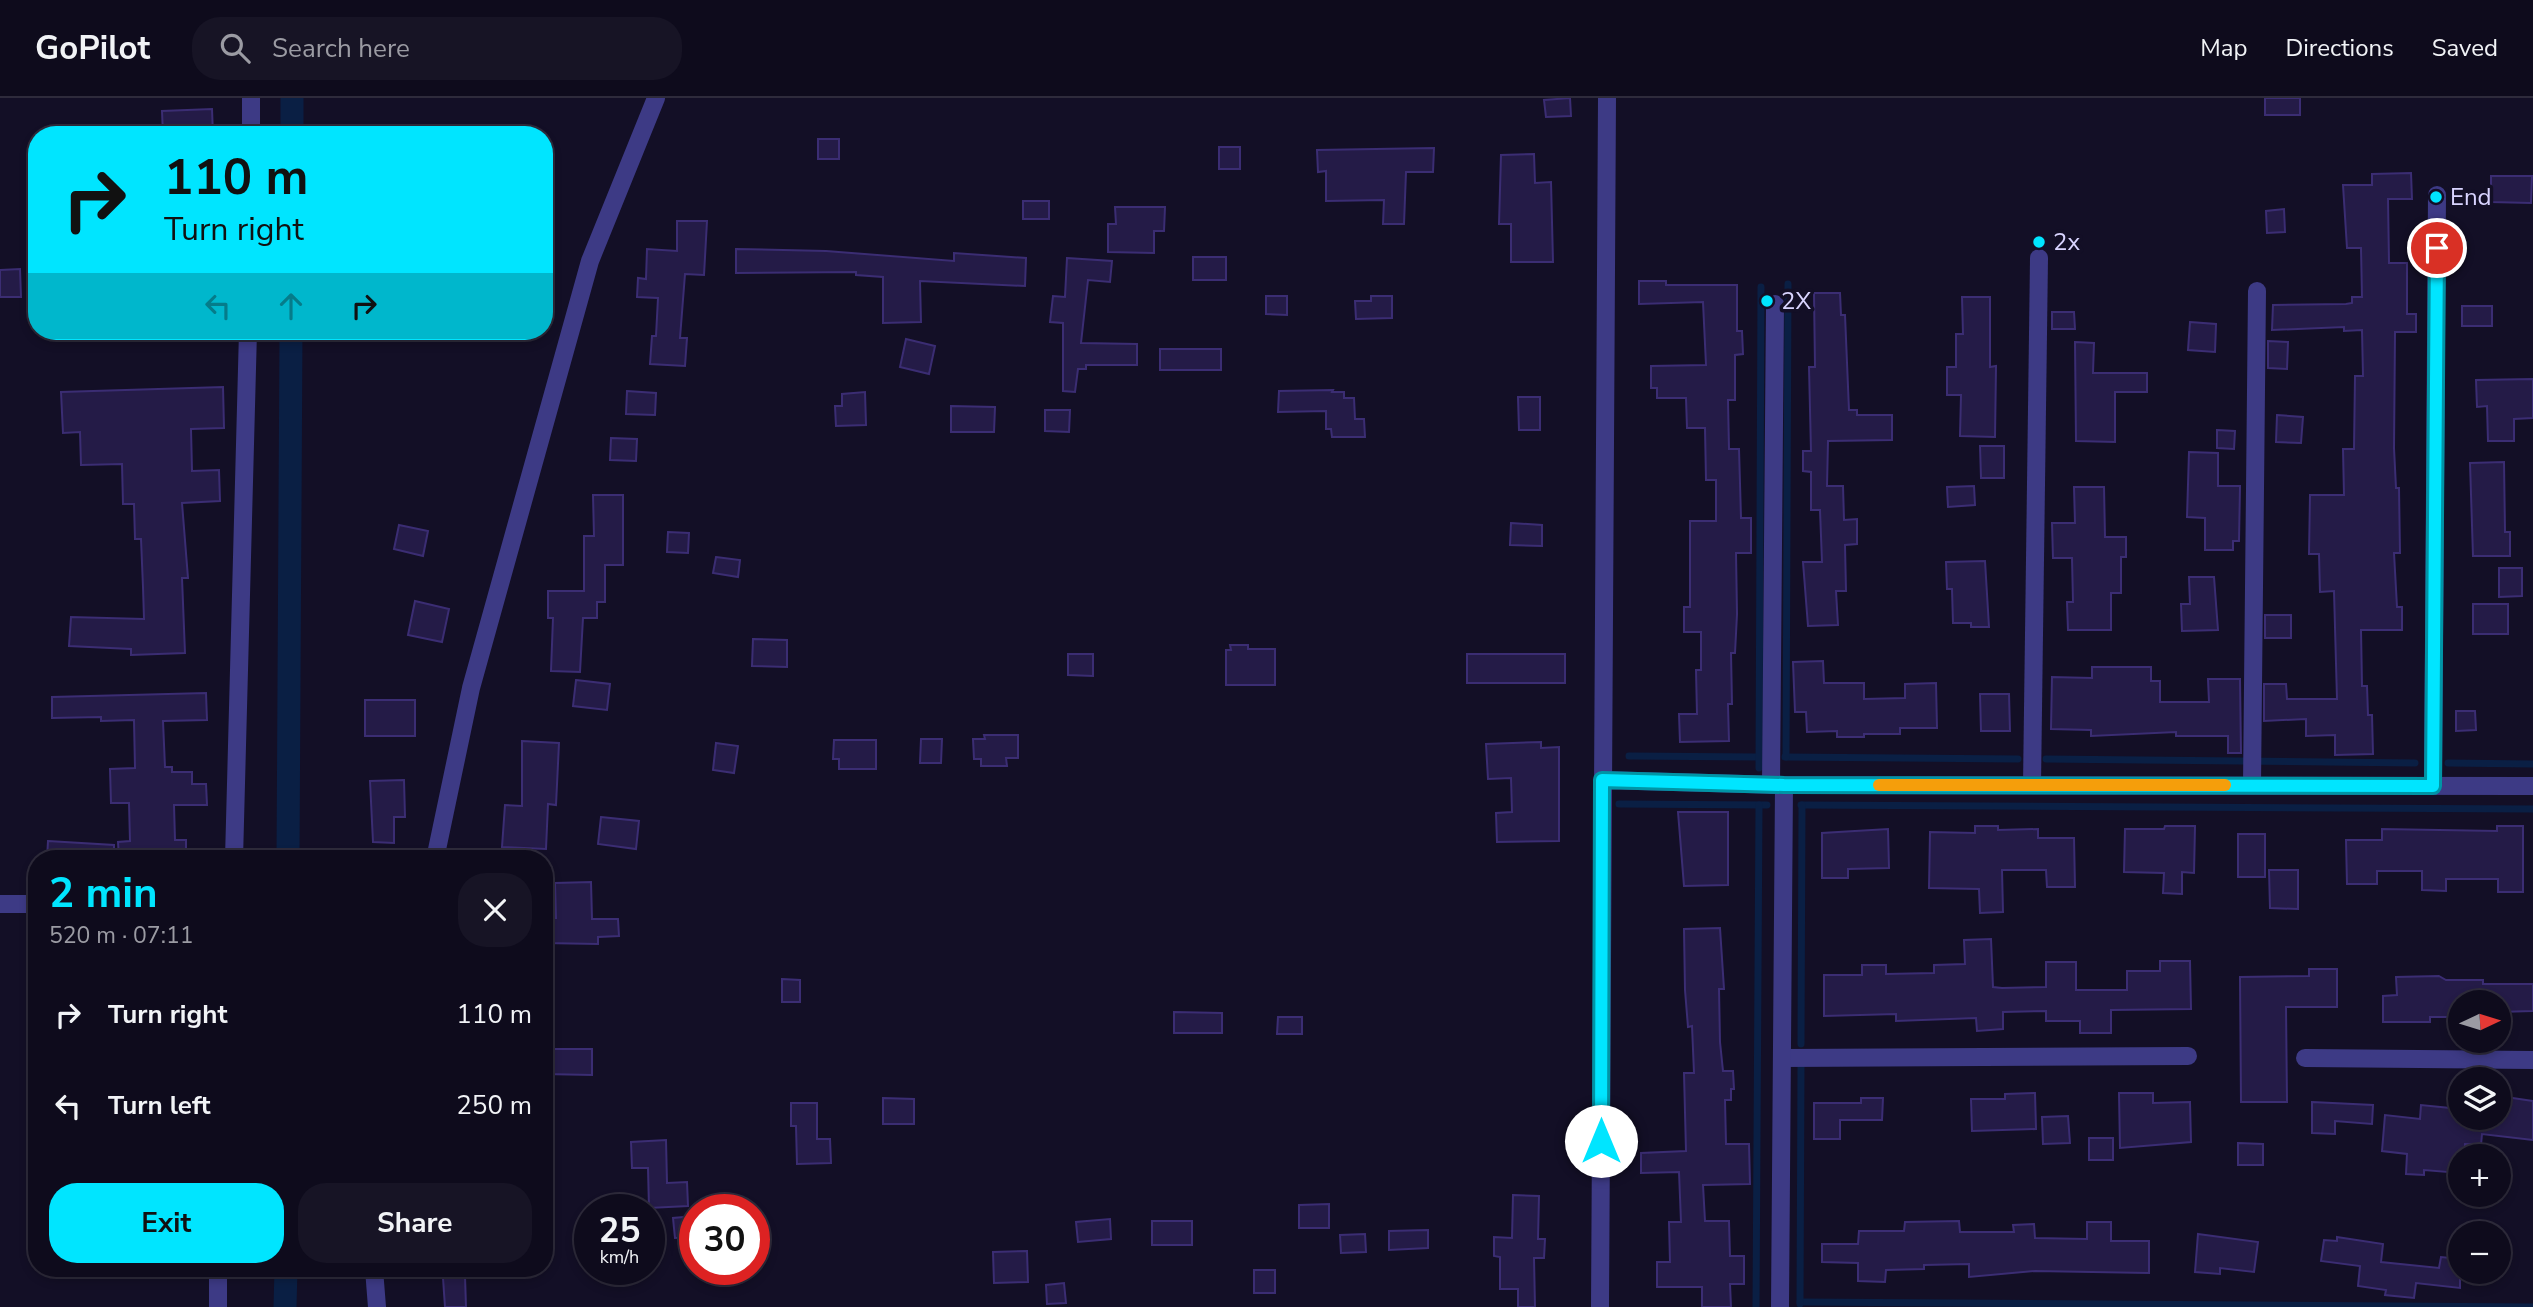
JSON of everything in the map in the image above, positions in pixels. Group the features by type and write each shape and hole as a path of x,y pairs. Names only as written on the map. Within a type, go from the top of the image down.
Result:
{"street":[{"path":"251,98 251,126"},
{"path":"437,850 471,688 590,261 656,98"},
{"path":"1601,1307 1607,98"},
{"path":"2433,786 2437,195"},
{"path":"2032,785 2039,258"},
{"path":"2252,785 2257,291"},
{"path":"1774,304 1782,1058 1780,1307"},
{"path":"234,850 248,340"},
{"path":"1602,780 1778,785 2533,786"},
{"path":"0,904 28,904"},
{"path":"1782,1058 2188,1056"},
{"path":"2305,1058 2533,1060"},
{"path":"218,1277 218,1307"},
{"path":"375,1277 377,1307"}],"building":[{"path":"1570,98 1571,116 1546,117 1544,100"},
{"path":"2265,98 2300,98 2300,115 2265,115"},
{"path":"212,109 213,126 163,126 162,111"},
{"path":"818,139 839,139 839,159 818,159"},
{"path":"1219,147 1240,147 1240,169 1219,169"},
{"path":"1434,148 1433,172 1406,172 1404,224 1383,224 1384,200 1326,201 1326,171 1318,172 1317,150"},
{"path":"1534,154 1535,183 1551,182 1553,262 1511,262 1511,224 1499,224 1501,155"},
{"path":"2411,173 2412,199 2388,199 2389,263 2407,263 2407,314 2416,314 2416,332 2395,332 2394,448 2396,488 2399,488 2400,553 2394,553 2397,607 2402,607 2402,630 2361,630 2362,686 2367,686 2368,715 2372,715 2373,754 2335,755 2335,735 2306,736 2306,719 2264,721 2264,684 2286,684 2287,699 2337,699 2334,591 2320,592 2319,554 2309,554 2310,495 2344,495 2343,449 2354,449 2355,376 2363,376 2362,330 2344,331 2344,327 2272,330 2273,305 2346,304 2352,303 2352,297 2362,297 2361,248 2347,248 2343,185 2372,185 2372,174"},
{"path":"2491,176 2532,176 2531,203 2491,202"},
{"path":"1023,201 1049,201 1049,219 1023,219"},
{"path":"1115,207 1165,207 1164,231 1154,231 1154,253 1108,252 1108,224 1116,224"},
{"path":"2284,209 2285,232 2267,233 2266,211"},
{"path":"677,221 707,221 704,275 685,274 680,338 687,338 685,366 650,364 652,336 656,336 658,298 637,297 638,278 646,279 647,249 677,251"},
{"path":"736,249 826,251 954,261 954,253 1026,258 1025,286 920,281 921,322 883,323 883,277 856,275 856,272 736,273"},
{"path":"1193,257 1226,257 1226,280 1193,280"},
{"path":"1067,258 1112,261 1110,282 1088,280 1081,343 1137,344 1137,365 1086,365 1086,369 1078,369 1075,392 1063,391 1063,323 1050,322 1053,296 1065,297"},
{"path":"20,269 21,297 0,297 0,270"},
{"path":"1639,281 1666,281 1666,285 1737,285 1737,331 1742,331 1743,354 1735,355 1735,400 1728,400 1729,449 1739,449 1741,518 1751,518 1751,553 1736,553 1737,614 1735,653 1731,653 1732,704 1728,704 1729,741 1680,742 1679,714 1697,714 1696,670 1701,670 1701,632 1684,632 1684,607 1690,607 1690,521 1716,521 1716,480 1706,480 1705,428 1687,428 1686,398 1657,398 1657,388 1651,388 1651,366 1706,365 1703,302 1639,304"},
{"path":"1814,293 1840,293 1841,315 1845,315 1849,410 1857,410 1857,415 1892,415 1892,440 1828,441 1827,486 1843,486 1844,520 1857,519 1857,544 1845,545 1846,591 1836,591 1838,625 1808,626 1803,562 1822,562 1820,510 1811,510 1811,472 1803,471 1803,451 1811,451 1809,367 1815,367"},
{"path":"1266,296 1287,296 1287,315 1266,314"},
{"path":"1371,296 1392,296 1392,318 1356,319 1355,301 1371,301"},
{"path":"1962,297 1990,297 1990,367 1996,366 1995,437 1960,436 1961,395 1947,395 1947,367 1956,367 1956,334 1963,334"},
{"path":"2462,306 2492,306 2492,326 2462,326"},
{"path":"2052,312 2074,312 2075,329 2052,329"},
{"path":"2190,322 2216,324 2215,352 2188,350"},
{"path":"906,339 935,346 929,374 900,367"},
{"path":"2268,341 2288,342 2287,369 2268,368"},
{"path":"2075,342 2094,343 2093,373 2147,373 2147,392 2115,392 2115,442 2076,441"},
{"path":"1160,349 1221,349 1221,370 1160,370"},
{"path":"2533,379 2533,418 2514,419 2514,441 2488,441 2487,406 2477,407 2476,380"},
{"path":"223,387 224,428 191,429 192,471 219,470 220,501 182,503 188,578 182,578 185,653 131,655 131,649 69,646 71,617 144,619 143,587 141,539 135,539 134,504 123,504 122,464 81,465 80,432 63,433 61,392"},
{"path":"1333,390 1332,392 1344,392 1344,398 1354,398 1355,419 1364,419 1365,437 1332,437 1331,429 1326,429 1326,411 1278,412 1279,391"},
{"path":"627,391 656,393 655,415 626,414"},
{"path":"865,392 866,425 836,426 835,406 842,406 842,394"},
{"path":"1518,397 1540,397 1540,430 1519,430"},
{"path":"951,406 995,407 994,432 951,432"},
{"path":"1045,410 1070,410 1069,432 1045,431"},
{"path":"2277,415 2303,417 2301,443 2276,442"},
{"path":"2217,430 2235,431 2234,449 2217,448"},
{"path":"611,438 637,439 636,461 610,460"},
{"path":"1980,446 2004,446 2004,478 1981,478"},
{"path":"2189,452 2218,453 2218,486 2240,486 2239,541 2233,541 2233,550 2205,550 2205,518 2187,517"},
{"path":"2504,462 2505,532 2510,532 2510,556 2473,556 2470,463"},
{"path":"1974,486 1975,505 1948,507 1947,487"},
{"path":"2074,487 2104,487 2105,537 2126,537 2126,557 2121,557 2121,593 2111,593 2111,630 2068,630 2067,602 2073,602 2072,558 2053,558 2052,523 2075,523"},
{"path":"593,495 623,495 623,565 605,565 605,602 597,602 597,618 583,618 580,672 551,671 553,618 548,618 548,591 584,591 584,536 594,536"},
{"path":"1511,523 1542,525 1542,546 1510,545"},
{"path":"399,525 428,531 423,556 394,549"},
{"path":"668,532 689,533 688,553 667,552"},
{"path":"716,557 740,560 738,577 713,573"},
{"path":"1985,561 1989,627 1953,623 1952,589 1947,589 1946,562"},
{"path":"2499,568 2522,568 2522,596 2499,597"},
{"path":"2189,577 2214,577 2218,630 2182,631 2181,604 2190,604"},
{"path":"415,601 449,609 442,642 408,635"},
{"path":"2473,604 2508,604 2508,634 2473,634"},
{"path":"2265,615 2291,615 2291,638 2265,638"},
{"path":"753,639 787,640 787,667 752,666"},
{"path":"1230,645 1248,645 1248,649 1275,649 1275,685 1226,685 1226,650 1231,650"},
{"path":"1068,654 1093,654 1093,676 1068,675"},
{"path":"1467,654 1565,654 1565,683 1467,683"},
{"path":"1823,661 1824,683 1864,683 1864,699 1905,698 1905,684 1936,683 1937,728 1900,728 1900,734 1864,734 1864,737 1837,737 1837,731 1807,732 1806,712 1795,712 1793,662"},
{"path":"2092,667 2151,667 2151,681 2160,681 2160,702 2209,702 2208,679 2240,679 2241,753 2228,753 2228,736 2176,736 2176,732 2091,736 2091,730 2051,729 2052,677 2092,678"},
{"path":"576,680 610,684 607,710 573,706"},
{"path":"206,693 207,720 163,721 165,767 172,767 172,772 192,772 192,784 206,784 207,805 174,805 175,840 186,840 186,850 118,850 118,842 130,841 129,803 111,803 110,769 135,768 134,720 101,721 101,717 52,718 52,697"},
{"path":"1980,694 2009,694 2010,731 1981,731"},
{"path":"365,700 415,700 415,736 365,736"},
{"path":"2456,711 2475,711 2476,730 2456,731"},
{"path":"984,735 1018,735 1018,758 1006,758 1007,766 981,766 981,759 974,759 973,739 985,739"},
{"path":"921,739 942,739 941,763 920,763"},
{"path":"834,740 876,740 876,769 839,769 839,759 833,759"},
{"path":"522,741 559,743 556,805 548,804 546,849 502,847 505,805 522,806"},
{"path":"1541,742 1541,748 1559,747 1559,841 1497,842 1496,813 1512,812 1511,778 1488,779 1486,744"},
{"path":"716,743 738,746 734,773 713,770"},
{"path":"404,780 405,817 394,817 394,843 373,842 370,781"},
{"path":"1678,812 1728,812 1728,885 1684,886"},
{"path":"601,817 639,821 636,849 598,844"},
{"path":"1975,826 1998,826 1998,830 2038,829 2038,838 2074,838 2075,887 2047,887 2046,870 2002,870 2003,912 1980,913 1979,889 1929,888 1930,832 1975,833"},
{"path":"2165,826 2195,826 2194,873 2182,872 2182,894 2163,893 2164,873 2124,872 2125,829 2164,829"},
{"path":"2497,826 2523,826 2523,892 2498,892 2498,879 2446,879 2446,891 2422,890 2422,871 2377,871 2377,884 2347,884 2346,840 2382,840 2382,829 2497,831"},
{"path":"1888,829 1889,868 1848,869 1848,878 1822,878 1822,833"},
{"path":"2238,834 2265,834 2265,877 2238,877"},
{"path":"48,841 114,845 114,850 48,850"},
{"path":"2269,870 2298,870 2298,909 2270,908"},
{"path":"591,882 592,919 618,919 619,936 598,937 598,944 553,943 553,918 556,918 555,883"},
{"path":"1720,928 1724,989 1719,989 1720,1042 1723,1071 1733,1071 1734,1089 1731,1089 1731,1100 1725,1100 1726,1144 1749,1144 1750,1184 1703,1185 1705,1221 1729,1221 1730,1256 1744,1256 1744,1284 1730,1284 1731,1307 1702,1307 1702,1287 1657,1287 1657,1262 1670,1262 1669,1222 1681,1222 1679,1172 1641,1173 1641,1153 1686,1151 1684,1073 1694,1073 1692,1026 1688,1027 1685,990 1684,929"},
{"path":"1991,939 1993,987 2002,988 2046,987 2046,962 2076,962 2076,990 2127,990 2127,971 2160,971 2160,961 2190,961 2191,1009 2111,1010 2111,1033 2080,1033 2080,1021 2046,1021 2046,1011 2003,1012 2003,1029 1977,1031 1976,1018 1896,1021 1896,1014 1824,1016 1824,975 1862,975 1862,965 1886,965 1886,974 1934,973 1934,965 1965,964 1964,940"},
{"path":"2309,969 2337,969 2337,1007 2286,1007 2287,1102 2241,1102 2240,977 2309,976"},
{"path":"2439,976 2446,980 2483,980 2483,984 2533,984 2533,1011 2511,1012 2511,990 2448,990 2448,1017 2430,1017 2430,1022 2383,1022 2383,996 2397,995 2396,977"},
{"path":"782,979 800,980 800,1002 782,1002"},
{"path":"1174,1012 1222,1013 1222,1033 1174,1033"},
{"path":"1278,1017 1302,1017 1302,1034 1277,1034"},
{"path":"553,1049 592,1049 592,1075 553,1074"},
{"path":"2035,1093 2036,1129 1972,1131 1971,1099 2005,1099 2005,1094"},
{"path":"2119,1093 2153,1093 2153,1103 2190,1102 2191,1142 2120,1148"},
{"path":"883,1098 914,1099 914,1124 883,1124"},
{"path":"1861,1098 1883,1098 1882,1120 1840,1120 1840,1139 1814,1139 1814,1103 1861,1103"},
{"path":"2511,1098 2533,1101 2533,1140 2482,1134 2481,1144 2448,1144 2448,1172 2424,1170 2424,1175 2406,1174 2407,1154 2382,1151 2385,1115 2420,1119 2421,1105 2448,1108 2448,1130 2511,1130"},
{"path":"2312,1102 2373,1105 2372,1124 2335,1121 2335,1134 2312,1133"},
{"path":"791,1103 817,1103 817,1139 830,1139 831,1163 797,1164 796,1126 791,1126"},
{"path":"2068,1116 2070,1143 2043,1144 2042,1117"},
{"path":"2089,1138 2113,1138 2113,1160 2089,1160"},
{"path":"666,1140 667,1183 687,1182 688,1194 679,1194 679,1206 665,1207 665,1194 649,1194 648,1168 632,1168 631,1142"},
{"path":"2238,1143 2263,1144 2263,1165 2238,1165"},
{"path":"1513,1195 1539,1196 1538,1239 1545,1239 1544,1258 1534,1258 1535,1307 1518,1307 1518,1289 1500,1289 1500,1257 1494,1256 1494,1237 1512,1238"},
{"path":"1329,1204 1329,1228 1299,1228 1299,1205"},
{"path":"679,1217 679,1238 675,1238 673,1218"},
{"path":"1110,1219 1111,1239 1078,1242 1076,1222"},
{"path":"1152,1221 1192,1221 1192,1245 1152,1245"},
{"path":"1959,1221 1960,1232 2014,1232 2013,1225 2034,1224 2035,1238 2087,1239 2087,1222 2111,1222 2111,1241 2149,1241 2149,1273 2035,1271 1969,1277 1969,1264 1924,1265 1924,1269 1886,1270 1885,1282 1858,1281 1858,1263 1822,1262 1822,1244 1858,1244 1859,1231 1904,1231 1905,1222"},
{"path":"1428,1230 1428,1248 1389,1250 1389,1231"},
{"path":"1365,1234 1366,1252 1341,1253 1340,1235"},
{"path":"2198,1234 2258,1242 2254,1272 2220,1268 2220,1274 2195,1272"},
{"path":"2337,1237 2383,1244 2381,1262 2439,1268 2441,1257 2448,1258 2448,1284 2460,1284 2460,1288 2416,1283 2414,1298 2385,1295 2386,1290 2358,1286 2360,1266 2321,1261 2324,1240 2337,1241"},
{"path":"1027,1251 1028,1282 994,1283 993,1252"},
{"path":"1254,1270 1275,1270 1275,1293 1254,1293"},
{"path":"465,1277 466,1307 445,1307 443,1278"},
{"path":"1064,1283 1066,1303 1047,1304 1046,1285"}],"waterway":[{"path":"292,98 292,126"},
{"path":"1786,757 1788,284"},
{"path":"1759,768 1761,287"},
{"path":"288,850 291,340"},
{"path":"1629,756 1758,757"},
{"path":"1785,757 2018,759"},
{"path":"2046,759 2415,763"},
{"path":"2448,763 2533,764"},
{"path":"1619,804 1767,805"},
{"path":"1756,1307 1759,805"},
{"path":"1801,805 2533,809"},
{"path":"1801,1044 1802,805"},
{"path":"1800,1304 1801,1067"},
{"path":"285,1307 286,1277"},
{"path":"1800,1302 2533,1307"}],"slow traffic":[{"path":"1879,785 2225,785"}],"place":[{"name":"End","path":"2436,197"},
{"name":"2x","path":"2039,242"},
{"name":"2X","path":"1767,301"}],"route":[{"path":"1601,1141 1602,780 1784,785 2433,786 2437,248"}]}
